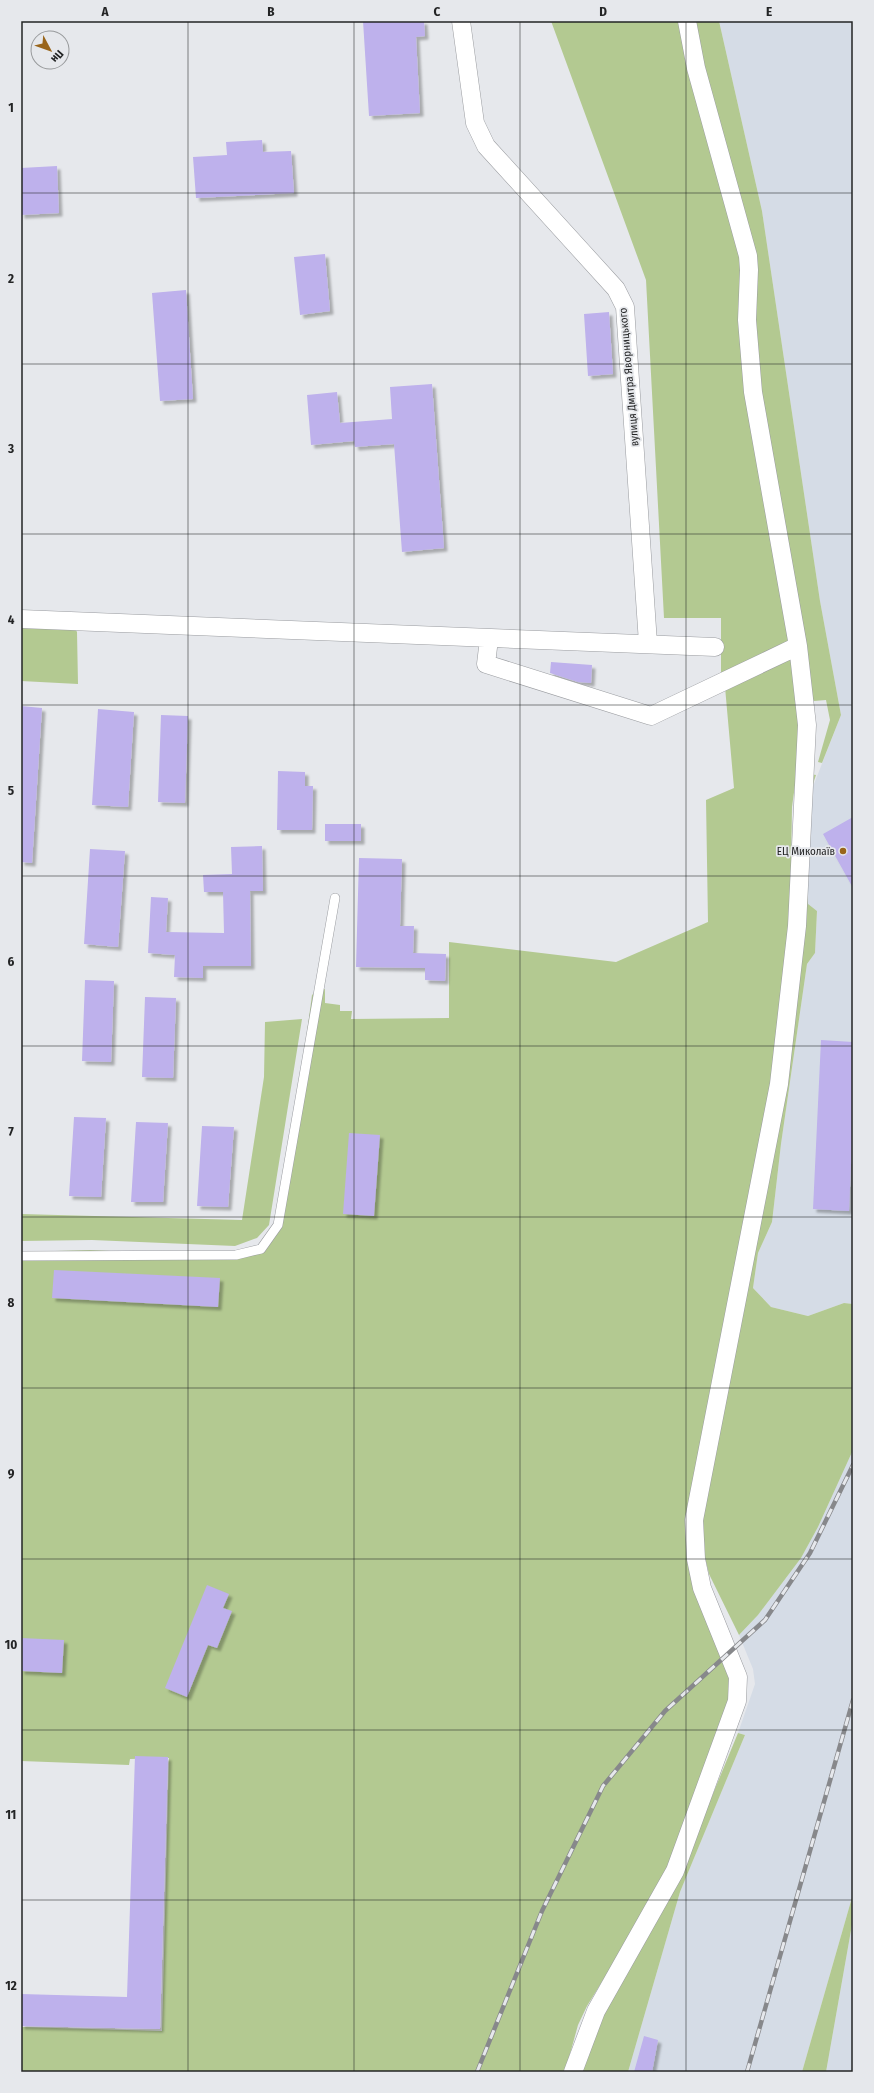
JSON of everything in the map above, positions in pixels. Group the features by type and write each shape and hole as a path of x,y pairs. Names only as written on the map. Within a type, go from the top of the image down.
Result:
{"street":[{"name":"вулиця Дмитра Яворницького","path":"461,21 475,123 482,140 616,290 625,307 648,643"},
{"path":"573,2072 596,2011 675,1870 737,1701 738,1677 702,1588 696,1559 694,1520 779,1084 797,934 807,725 798,646 752,392 747,320 749,270 748,256 696,68 687,21"},
{"path":"21,619 489,639 648,643 715,647"},
{"path":"489,639 486,664 651,716 798,646"}],"lane":[{"path":"21,1256 236,1255 261,1249 278,1225 335,898"}],"shaded area":[{"path":"719,21 853,21 853,1304 844,1303 808,1316 771,1307 753,1288 758,1253 772,1222 781,1144 807,964 815,953 817,911 808,905 807,802 841,715 820,601 762,211"},
{"path":"853,1450 853,1894 802,2072 628,2072 680,1892 745,1735 738,1733 755,1684 753,1669 739,1635 758,1615 801,1558 818,1527"},
{"path":"853,1919 853,2072 826,2072"}],"green space":[{"path":"551,21 681,21 738,241 790,636 787,642 721,676 721,618 664,618 646,280"},
{"path":"692,21 719,21 762,211 820,601 841,715 822,763 818,762 830,720 826,700 814,701 810,698 763,417 753,320"},
{"path":"21,619 74,627 77,632 78,684 21,681"},
{"path":"791,657 802,701 799,756 792,807 790,925 773,1083 690,1521 736,1667 734,1706 656,1894 587,2006 578,2025 565,2072 21,2072 21,2027 162,2031 169,1758 130,1759 129,1765 21,1761 21,1252 90,1250 235,1257 262,1247 282,1219 312,995 315,992 325,989 325,1003 340,1005 340,1011 352,1011 351,1019 449,1018 449,942 616,962 708,922 706,800 734,788 725,687"},
{"path":"810,774 816,775 807,802 808,904 817,911 815,953 807,964 781,1144 772,1222 758,1253 753,1288 771,1307 808,1316 844,1303 853,1304 853,1450 818,1527 801,1558 758,1615 739,1635 709,1574 705,1558 703,1521 738,1311 782,1084 800,924 801,806 804,778"},
{"path":"302,1019 269,1225 257,1238 235,1246 92,1240 21,1241 21,1214 242,1220 264,1077 265,1022"},
{"path":"738,1733 745,1735 680,1892 628,2072 576,2072 588,2029 691,1847"},
{"path":"853,1894 853,1919 826,2072 802,2072"}],"building":[{"path":"363,21 424,21 425,36 416,37 420,113 369,116"},
{"path":"262,140 263,152 291,151 294,193 196,198 193,157 227,155 226,142"},
{"path":"57,166 59,213 21,215 21,168"},
{"path":"325,254 330,311 300,315 294,257"},
{"path":"186,290 193,399 160,401 152,293"},
{"path":"609,312 613,374 588,376 584,314"},
{"path":"432,384 444,548 402,552 394,444 355,447 354,441 311,445 307,395 337,392 340,423 392,419 390,387"},
{"path":"551,662 592,665 591,683 578,682 550,673"},
{"path":"21,706 42,708 32,863 21,862"},
{"path":"98,709 134,712 128,807 92,805"},
{"path":"161,715 188,716 185,803 158,802"},
{"path":"278,771 305,772 305,786 313,786 312,830 277,830"},
{"name":"ЕЦ Миколаїв","path":"853,817 853,888 823,834"},
{"path":"325,824 361,824 361,841 325,841"},
{"path":"262,846 263,891 250,891 251,966 203,966 203,978 174,977 175,955 148,953 151,897 168,898 166,932 224,933 223,892 204,892 203,875 232,874 231,847"},
{"path":"90,849 125,851 118,947 84,944"},
{"path":"359,858 402,859 400,926 414,926 413,953 446,954 445,981 425,980 425,968 356,967"},
{"path":"85,980 114,981 111,1062 82,1061"},
{"path":"145,997 176,998 173,1078 142,1077"},
{"path":"821,1040 853,1042 853,1117 849,1211 813,1209"},
{"path":"74,1117 106,1118 101,1197 69,1196"},
{"path":"136,1122 168,1123 163,1202 131,1202"},
{"path":"202,1126 234,1127 228,1207 197,1206"},
{"path":"349,1133 380,1135 374,1216 343,1214"},
{"path":"54,1270 220,1278 218,1307 52,1298"},
{"path":"207,1585 229,1594 223,1608 232,1611 217,1648 208,1645 187,1697 165,1688"},
{"path":"21,1638 64,1640 62,1673 21,1671"},
{"path":"135,1756 168,1757 160,2029 21,2026 21,1994 127,1997"},
{"path":"644,2036 658,2040 652,2072 634,2072"}],"railway":[{"path":"477,2072 542,1911 603,1786 665,1711 765,1620 810,1553 853,1465"},
{"path":"747,2072 853,1700"}],"place":[{"name":"ЕЦ Миколаїв","path":"843,851"}]}
